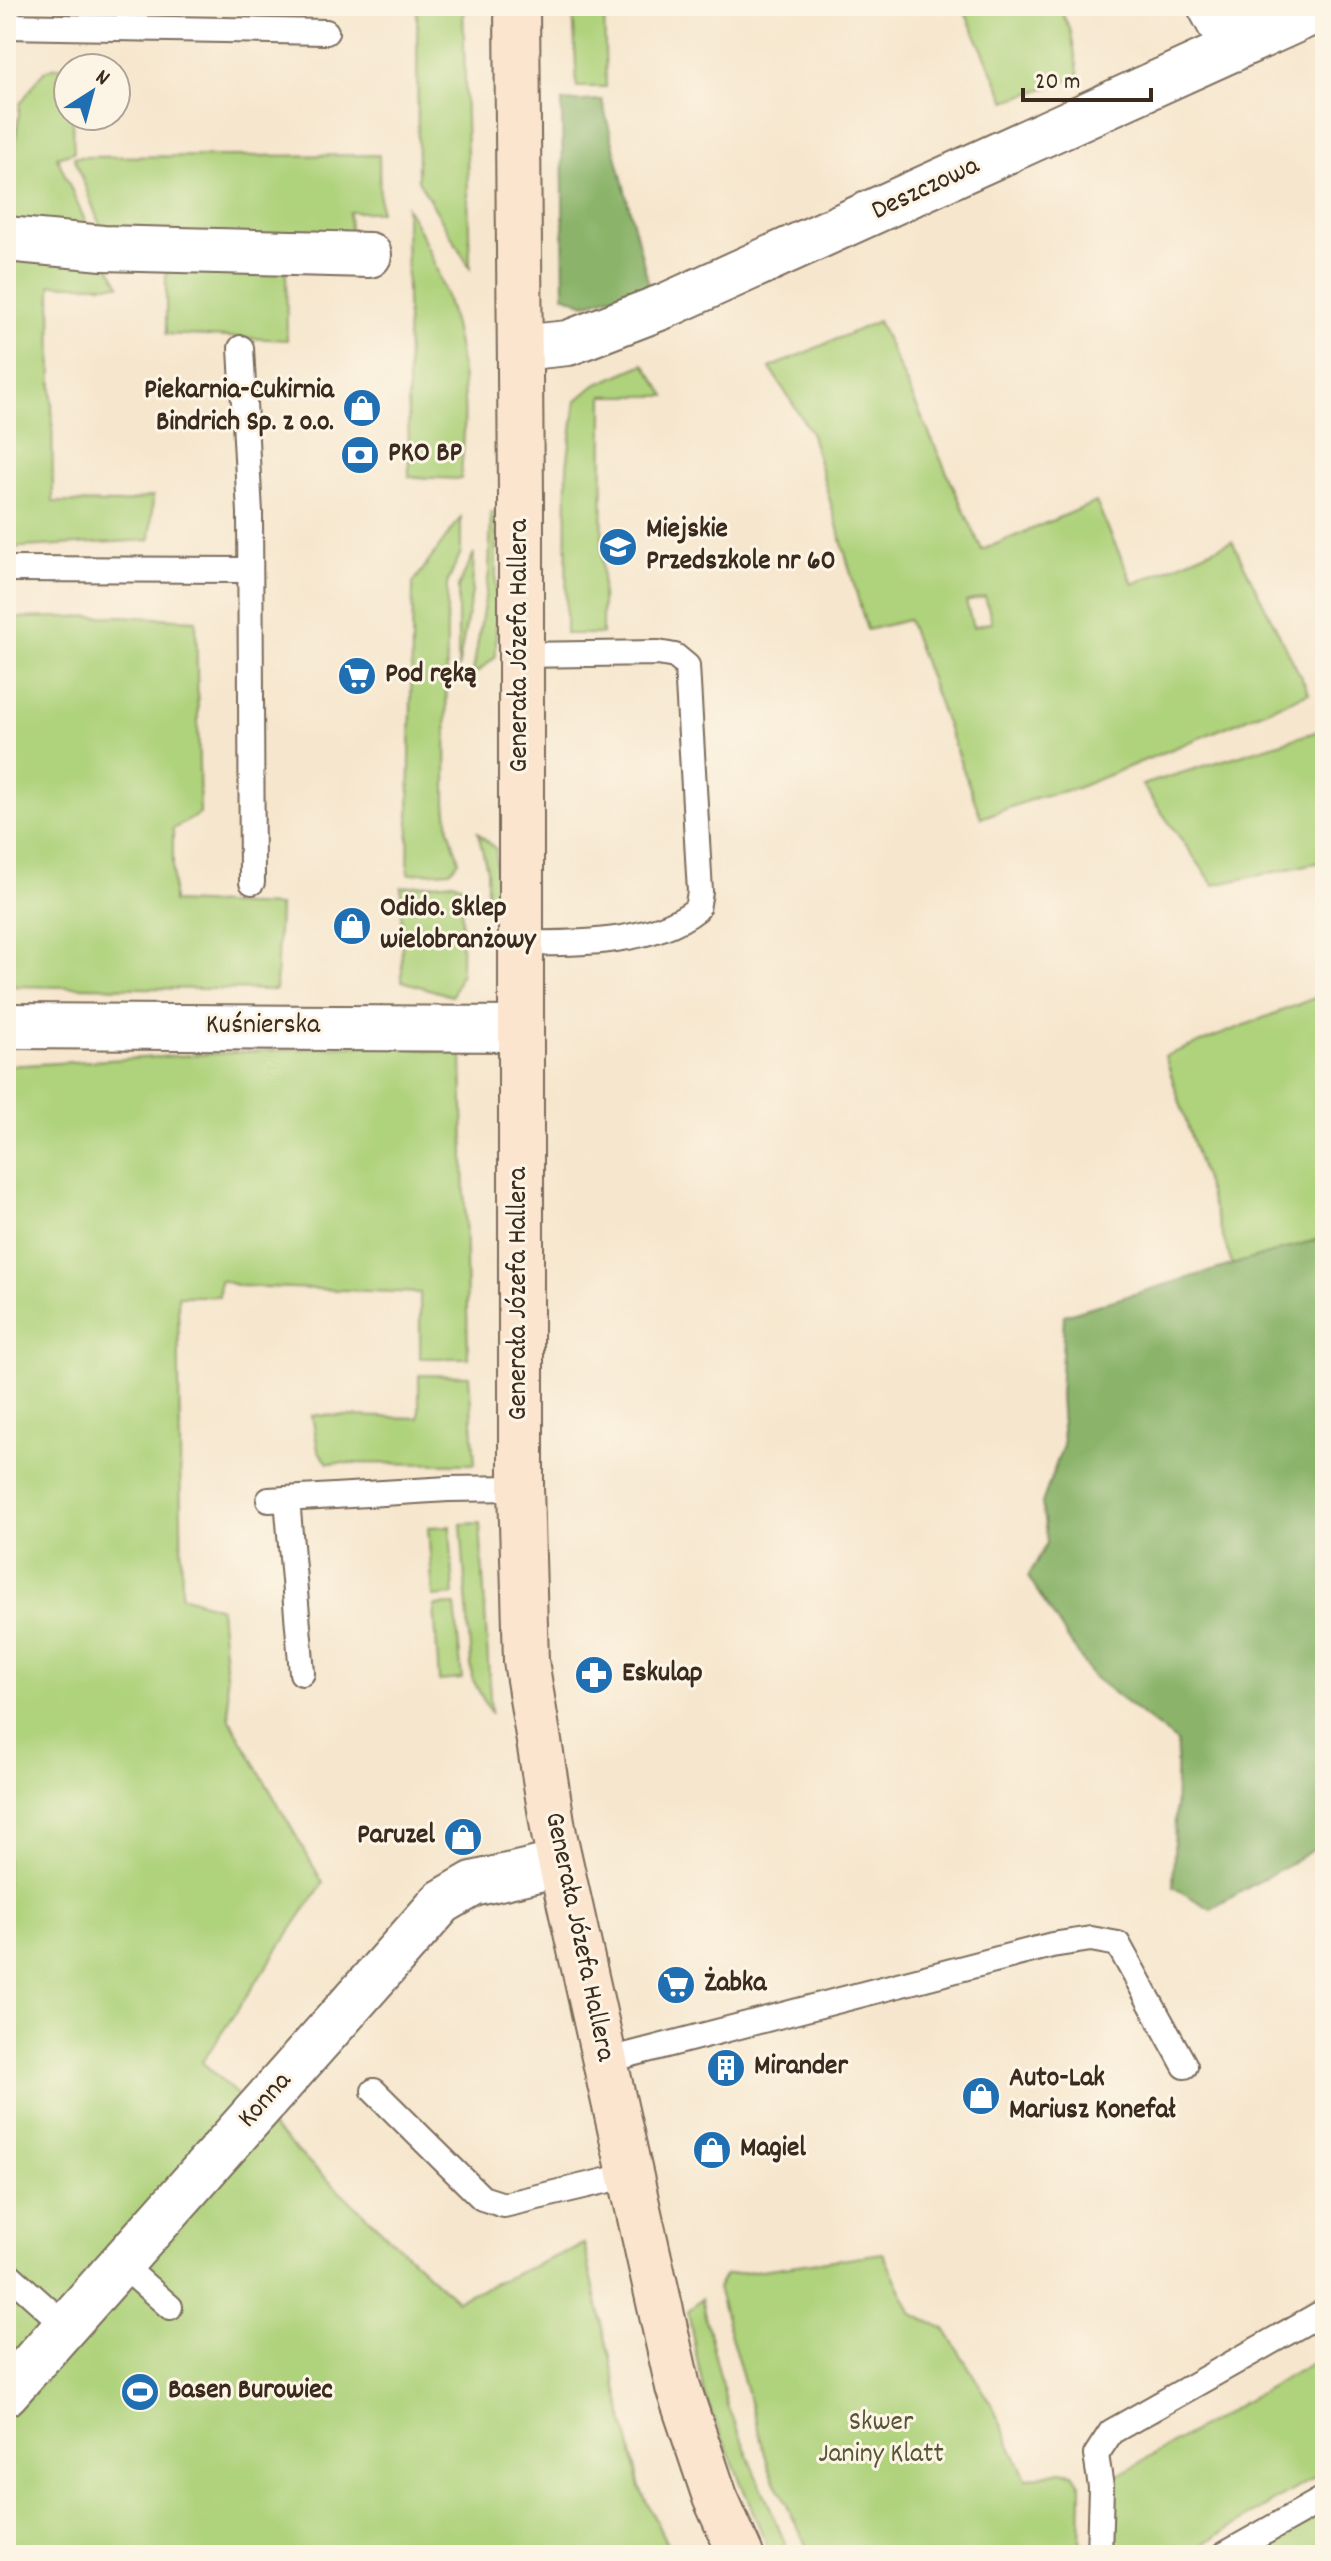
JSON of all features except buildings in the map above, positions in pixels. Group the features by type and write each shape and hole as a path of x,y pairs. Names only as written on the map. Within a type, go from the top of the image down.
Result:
{"street":[{"name":"Generała Józefa Hallera","path":"517,6 521,1488 529,1691 560,1864 678,2387 715,2497 741,2555"},
{"path":"1210,6 1233,49"},
{"name":"Deszczowa","path":"520,348 568,343 667,305 1325,7"},
{"path":"6,239 103,248 369,255"},
{"name":"Kuśnierska","path":"6,1026 520,1029"},
{"name":"Konna","path":"6,2393 449,1896 473,1884 560,1864"}],"lane":[{"path":"6,26 326,32"},
{"path":"241,348 250,513 252,882"},
{"path":"6,569 248,570"},
{"path":"520,655 658,653 675,656 687,666 700,892 697,909 683,920 605,941 520,943"},
{"path":"302,1673 278,1500 521,1488"},
{"path":"605,2061 1052,1945 1091,1939 1118,1944 1185,2066"},
{"path":"374,2091 482,2198 493,2204 504,2205 630,2175"},
{"path":"121,2264 170,2307"},
{"path":"6,2272 66,2326"},
{"path":"1099,2555 1101,2487 1096,2455 1111,2432 1325,2311"},
{"path":"1224,2555 1325,2498"}],"green space":[{"path":"417,6 463,6 470,268 418,180"},
{"path":"573,6 604,6 606,87 577,87"},
{"path":"962,6 1059,6 1071,32 1079,77 1006,101"},
{"path":"52,68 52,132 73,132 74,152 57,157 93,239 120,285 51,285 53,502 122,503 153,496 150,540 6,548 6,221 20,104 44,71"},
{"path":"602,100 649,285 585,304 564,295 562,102"},
{"path":"379,155 380,212 349,212 351,249 104,236 74,157"},
{"path":"406,207 439,275 454,324 464,410 461,479 409,477"},
{"path":"166,258 286,259 287,340 166,334"},
{"path":"878,321 982,550 1096,502 1133,584 1232,541 1309,693 1077,788 1038,797 981,818 908,620 867,630 810,431 770,368","holes":["985,597 992,622 973,627 966,602"]},
{"path":"644,364 666,396 603,396 602,634 566,634 567,466 576,401 595,385"},
{"path":"491,512 496,512 496,656 478,672 473,672 489,573"},
{"path":"461,517 461,552 447,584 446,802 449,829 459,861 450,871 408,874 413,583"},
{"path":"474,553 472,592 458,669 458,587"},
{"path":"118,616 196,620 200,814 173,829 173,902 279,906 276,990 6,986 6,618"},
{"path":"1325,729 1325,861 1214,885 1142,785"},
{"path":"478,833 496,849 496,922 487,915 487,869"},
{"path":"453,882 462,886 461,973 452,996 402,981 401,887"},
{"path":"1325,994 1325,1237 1232,1265 1165,1056"},
{"path":"382,1044 462,1054 468,1358 420,1358 420,1293 239,1286 220,1280 219,1296 178,1296 182,1596 220,1608 230,1720 323,1883 202,2062 456,2300 584,2244 640,2488 672,2555 6,2555 6,1066"},
{"path":"1325,1237 1325,1843 1211,1909 1173,1887 1177,1742 1092,1676 1028,1577 1047,1543 1042,1503 1063,1445 1060,1395 1064,1315"},
{"path":"419,1375 469,1376 475,1464 328,1463 318,1450 312,1415 419,1418"},
{"path":"480,1523 491,1714 472,1678 461,1524"},
{"path":"450,1526 454,1595 433,1597 428,1527"},
{"path":"455,1605 462,1679 439,1681 434,1606"},
{"name":"Skwer Janiny Klatt","path":"883,2253 912,2314 945,2329 991,2403 1026,2479 1060,2471 1073,2473 1081,2485 1080,2555 811,2555 769,2468 717,2288 725,2275"},
{"path":"701,2299 727,2405 790,2555 771,2555 704,2394 688,2312"},
{"path":"1325,2323 1325,2471 1185,2555 1111,2555 1113,2478 1324,2356"},
{"path":"1325,2511 1325,2555 1251,2555"}],"place":[{"name":"Piekarnia-Cukirnia Bindrich Sp. z o.o.","path":"362,408"},
{"name":"PKO BP","path":"360,455"},
{"name":"Miejskie Przedszkole nr 60","path":"618,547"},
{"name":"Pod ręką","path":"357,676"},
{"name":"Odido. Sklep wielobranżowy","path":"352,926"},
{"name":"Eskulap","path":"594,1675"},
{"name":"Paruzel","path":"463,1837"},
{"name":"Żabka","path":"676,1985"},
{"name":"Mirander","path":"726,2068"},
{"name":"Auto-Lak Mariusz Konefał","path":"981,2096"},
{"name":"Magiel","path":"712,2150"},
{"name":"Basen Burowiec","path":"140,2392"}]}
